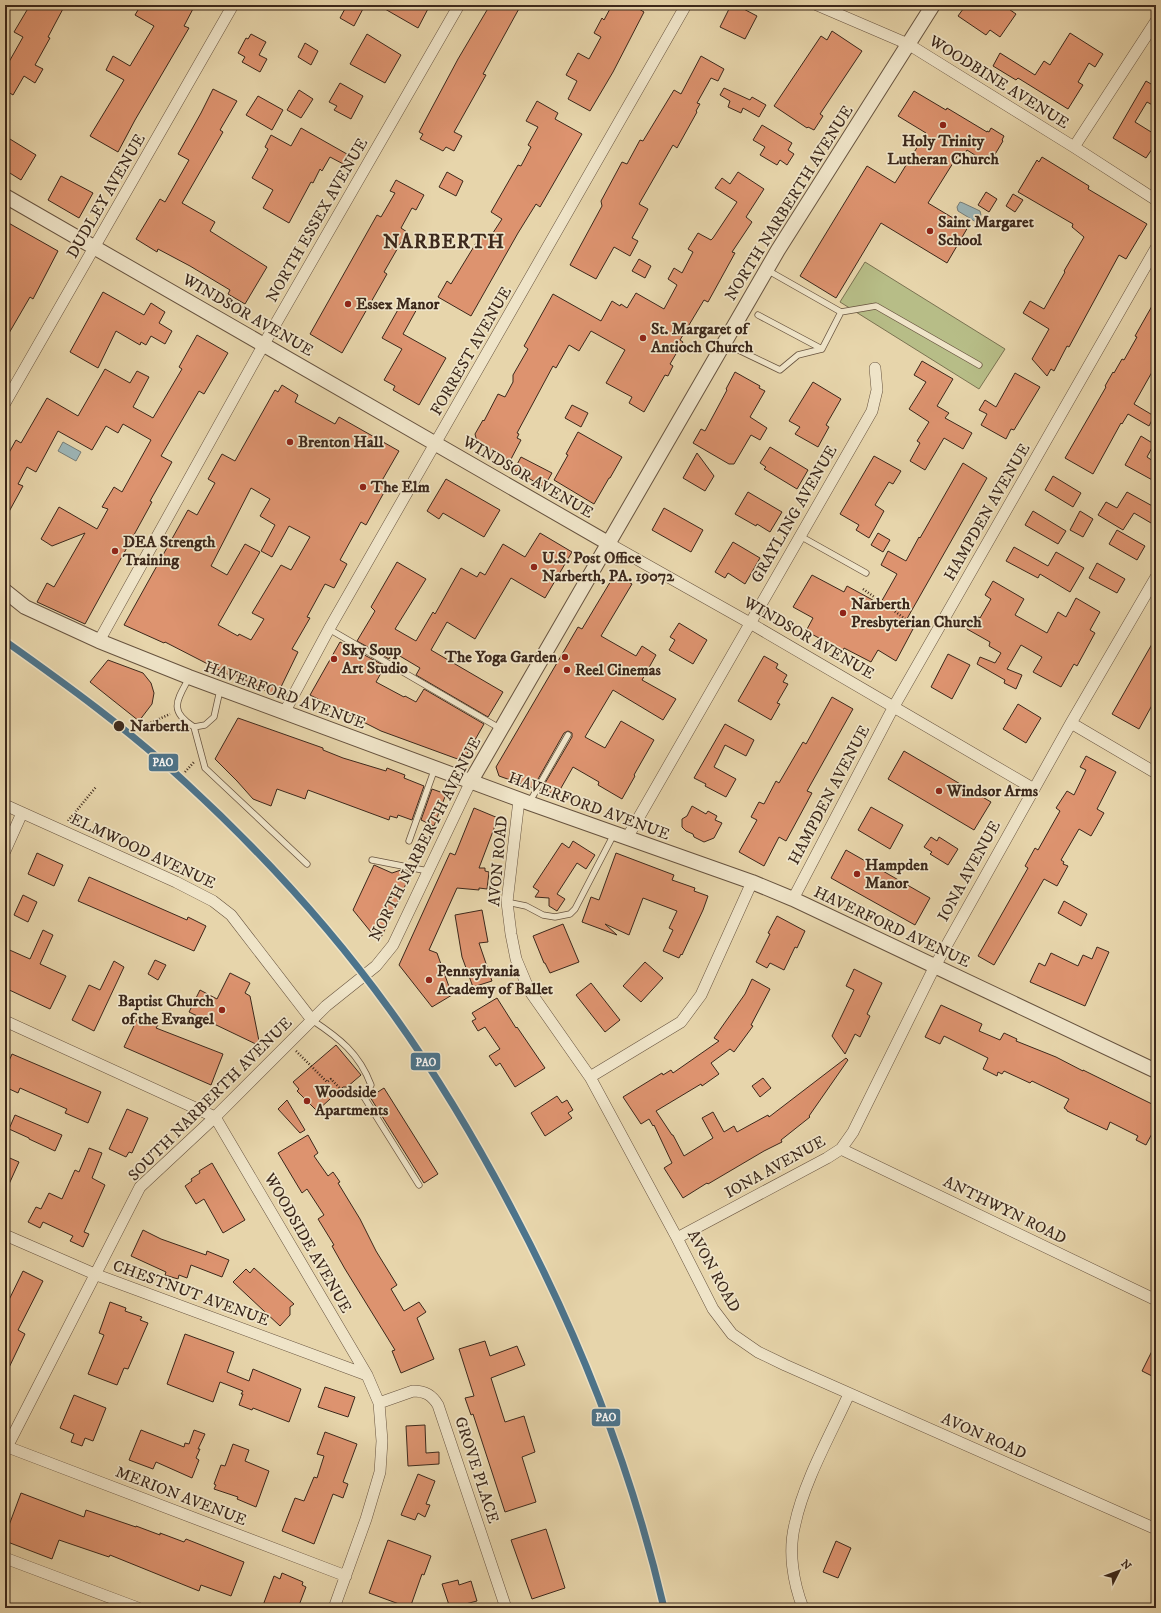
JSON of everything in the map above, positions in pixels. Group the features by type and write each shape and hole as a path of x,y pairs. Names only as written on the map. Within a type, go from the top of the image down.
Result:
{"street":[{"name":"DUDLEY AVENUE","path":"5,403 233,5"},
{"name":"NORTH ESSEX AVENUE","path":"99,641 264,344 459,5"},
{"name":"FORREST AVENUE","path":"284,713 329,629 686,5"},
{"name":"WOODBINE AVENUE","path":"817,5 908,44 1074,147 1156,200"},
{"name":"NORTH NARBERTH AVENUE","path":"376,966 393,945 471,781 608,542 766,270 933,5"},
{"path":"1074,147 1156,21"},
{"name":"WINDSOR AVENUE","path":"5,196 750,623 893,708 1034,789"},
{"name":"HAMPDEN AVENUE","path":"793,899 893,708 1156,248"},
{"name":"GRAYLING AVENUE","path":"620,836 750,623 872,411 877,390 875,368"},
{"name":"IONA AVENUE","path":"677,1238 841,1149 854,1132 935,966 1034,789 1156,577"},
{"name":"HAVERFORD AVENUE","path":"5,591 25,607 99,641 189,677 524,802 752,882 793,899 1156,1071"},
{"path":"1071,724 1156,773"},
{"name":"AVON ROAD","path":"524,802 507,902 516,959 529,990 590,1077 677,1238 713,1309 732,1334 758,1352 849,1394 1156,1529"},
{"name":"ELMWOOD AVENUE","path":"5,805 176,882 213,901 231,915 312,1020"},
{"path":"5,851 22,813"},
{"path":"590,1077 680,1022 701,995 752,882"},
{"name":"SOUTH NARBERTH AVENUE","path":"6,1448 97,1275 140,1188 215,1117 288,1042 326,1006 376,966"},
{"path":"5,1021 215,1117"},
{"name":"WOODSIDE AVENUE","path":"215,1117 367,1375 379,1403 382,1441 380,1472 334,1608"},
{"name":"ANTHWYN ROAD","path":"841,1149 1156,1300"},
{"name":"CHESTNUT AVENUE","path":"5,1235 97,1275 367,1375"},
{"name":"GROVE PLACE","path":"379,1403 413,1391 419,1391 431,1396 438,1405 506,1608"},
{"path":"803,1608 798,1594 794,1571 792,1543 794,1525 808,1484 849,1394"},
{"name":"MERION AVENUE","path":"6,1448 346,1576"},
{"path":"5,1558 138,1608"}],"lane":[{"path":"766,270 841,312 876,306 978,365"},
{"path":"724,343 780,370 798,355 822,349 841,312"},
{"path":"758,315 822,349"},
{"path":"800,536 866,573"},
{"path":"329,629 501,729"},
{"path":"189,677 177,698 177,710 183,720 194,727 206,725 214,717 220,689"},
{"path":"194,727 205,768 307,864"},
{"path":"524,802 568,735"},
{"path":"409,841 435,768"},
{"path":"507,902 526,906 543,915 555,917 570,914 620,836"},
{"path":"372,860 428,871"},
{"path":"312,1020 348,1047 365,1070 371,1085 364,1097 419,1185"}],"path":[{"path":"863,589 914,625"},
{"path":"148,724 177,710"},
{"path":"185,772 190,767"},
{"path":"60,830 96,787"},
{"path":"288,1042 327,1082 331,1079 349,1098"}],"green space":[{"path":"865,262 1005,349 979,389 840,302"}],"water":[{"path":"960,202 980,211 981,215 976,222 958,211 957,207"},
{"path":"63,442 81,452 76,461 58,451"}],"building":[{"path":"30,5 65,5 48,37 50,38 35,65 43,69 35,83 24,76 13,95 5,90 5,69 23,37 14,32"},
{"path":"141,5 195,5 184,26 189,28 118,152 90,136 124,80 106,70 113,56 130,66 154,26 135,15"},
{"path":"347,5 365,5 354,26 340,18"},
{"path":"378,5 430,5 418,28"},
{"path":"490,5 521,5 483,74 486,75 454,132 462,136 454,151 446,147 443,151 420,139 423,134 419,132 458,59"},
{"path":"612,5 641,5 639,9 644,12 613,72 590,111 568,99 577,81 566,75 578,53 589,59 601,37 594,33 602,18 604,20"},
{"path":"731,5 736,5 757,16 745,39 720,27"},
{"path":"966,5 1003,5 1016,14 1000,37 990,30 986,35 958,16"},
{"path":"832,31 862,51 820,114 823,116 814,130 808,127 807,128 774,106 821,36 827,40"},
{"path":"1070,33 1103,54 1095,67 1089,63 1078,82 1083,85 1068,109 1018,78 1016,80 993,66 1000,53 1035,75 1044,61 1050,65"},
{"path":"251,34 266,42 259,55 267,59 260,72 242,62 245,57 238,53 246,38 248,39"},
{"path":"367,34 401,55 385,83 350,64"},
{"path":"305,43 318,51 311,65 298,57"},
{"path":"701,56 724,69 718,81 711,78 697,103 700,104 696,111 697,112 677,148 673,145 639,204 648,209 632,238 638,241 630,256 614,247 596,279 570,265 602,206 601,201 622,162 627,164 640,140 643,141 674,90 681,94"},
{"path":"1146,81 1156,87 1156,107 1147,102 1135,122 1156,135 1156,143 1146,158 1113,138"},
{"path":"340,83 363,96 351,119 334,110 337,106 329,102"},
{"path":"724,88 750,100 752,97 766,105 759,117 743,108 741,113 728,107 730,101 720,95"},
{"path":"213,89 237,101 220,130 223,132 182,203 215,222 210,231 267,267 245,304 228,294 230,290 190,266 158,249 157,252 136,239 160,199 165,202 189,160 178,154"},
{"path":"299,90 313,99 301,118 287,110"},
{"path":"914,91 946,110 947,108 987,132 989,132 991,128 1004,136 1003,141 991,161 988,159 986,162 967,150 962,157 958,155 928,203 968,227 947,263 881,223 836,298 800,276 867,166 895,183 926,133 898,116"},
{"path":"258,96 283,110 272,130 246,115"},
{"path":"537,101 558,113 555,119 582,134 540,207 536,204 518,233 471,316 438,297 447,281 451,284 481,235 489,239 502,219 491,212 518,165 521,166 531,147 528,145 538,127 526,121"},
{"path":"762,125 792,143 788,150 794,154 787,165 780,160 777,165 760,155 765,147 753,140"},
{"path":"301,128 354,158 349,167 330,157 322,171 320,169 313,183 311,182 289,223 263,208 273,190 252,178 268,149 265,147 271,135 291,146"},
{"path":"5,136 36,155 21,180 5,170"},
{"path":"1042,157 1089,186 1088,189 1147,224 1126,259 1119,255 1069,347 1067,346 1054,371 1051,369 1047,376 1032,359 1049,329 1023,313 1030,301 1044,309 1084,237 1072,227 1073,224 1018,192 1037,160 1039,162"},
{"path":"447,172 463,181 456,196 439,187"},
{"path":"738,172 764,189 746,217 752,222 732,252 735,253 708,302 704,300 680,340 683,342 670,364 673,366 668,376 665,375 644,412 629,403 632,397 606,383 625,350 591,331 579,351 569,345 556,368 553,366 517,433 519,434 517,438 521,440 510,461 477,442 475,434 483,420 484,421 498,394 505,397 513,382 513,375 528,349 524,346 553,294 601,321 612,301 627,308 636,293 664,309 677,285 668,279 674,268 682,273 693,252 688,249 698,233 711,240 737,202 715,188 722,178 730,184"},
{"path":"61,176 93,193 79,218 48,200"},
{"path":"396,180 424,195 416,210 412,208 401,228 407,232 384,272 387,274 342,353 310,334 377,215 381,217 395,193 390,191"},
{"path":"986,192 997,199 989,212 978,205"},
{"path":"1013,194 1023,200 1015,212 1006,206"},
{"path":"5,221 58,251 33,299 30,297 5,340"},
{"path":"639,259 651,266 645,278 632,271"},
{"path":"103,292 144,315 151,303 165,312 159,323 172,331 165,344 151,336 146,345 141,342 140,345 116,331 98,368 70,352"},
{"path":"404,299 418,307 403,334 446,358 419,405 393,390 395,386 384,380 402,349 382,338"},
{"path":"1156,299 1156,365 1134,404 1154,416 1149,426 1128,414 1122,424 1121,423 1093,474 1065,458 1113,372 1114,373 1122,359 1124,360 1137,337 1135,336"},
{"path":"197,335 228,353 204,394 199,391 161,456 172,462 150,501 152,502 85,624 37,602 47,583 54,587 85,533 52,546 41,539 59,507 97,529 108,509 102,507 114,487 122,492 151,440 123,424 118,433 106,426 92,450 58,431 36,472 27,467 18,484 23,486 5,519 5,460 16,440 21,443 47,398 78,416 105,369 130,383 137,371 149,377 133,407 153,418 182,369 179,367"},
{"path":"922,361 953,379 937,406 949,413 945,418 972,433 963,449 944,438 925,470 910,461 920,443 917,441 929,422 909,409 926,382 914,375"},
{"path":"735,372 760,386 759,388 765,391 750,417 767,428 760,440 751,435 734,464 729,464 693,443 701,429 705,431"},
{"path":"1015,373 1040,387 1014,430 1011,429 1006,439 981,425 987,414 979,410 985,400 996,407"},
{"path":"813,382 841,399 826,425 829,427 818,447 795,434 800,427 789,421"},
{"path":"282,385 298,395 295,402 335,424 339,417 399,451 380,484 387,487 366,525 361,522 340,560 347,564 334,588 325,584 307,617 310,618 292,649 298,652 280,689 272,694 235,675 233,677 165,642 164,643 124,625 188,510 197,515 215,483 208,479 222,454 235,461 275,390 278,392","holes":["251,488 270,499 260,516 275,525 261,551 272,557 289,526 310,537 291,570 281,565 252,613 264,619 251,640 239,634 238,636 218,625 260,552 245,544 227,575 211,566"]},
{"path":"572,405 588,413 581,427 565,418"},
{"path":"578,432 622,457 594,504 554,480 568,455 566,454"},
{"path":"1141,436 1154,444 1147,457 1156,463 1156,482 1125,465"},
{"path":"770,447 808,470 797,489 764,469 766,467 760,463"},
{"path":"697,453 714,476 705,491 683,478"},
{"path":"874,456 901,471 893,484 889,482 875,505 884,511 869,538 856,530 859,525 840,514"},
{"path":"521,457 552,473 544,487 514,470"},
{"path":"963,463 987,478 904,624 913,629 896,661 878,650 871,662 844,648 843,651 806,631 813,618 793,607 812,575 844,592 847,586 880,604 897,574 881,565 888,551 906,561"},
{"path":"1053,476 1081,493 1073,507 1045,490"},
{"path":"446,479 500,510 484,537 443,513 439,519 427,511"},
{"path":"748,492 782,512 770,532 735,514"},
{"path":"1127,492 1156,508 1156,515 1151,523 1134,513 1123,530 1098,515 1106,502 1117,508"},
{"path":"664,508 703,530 691,552 652,530"},
{"path":"1033,511 1066,531 1058,544 1025,525"},
{"path":"1080,511 1093,519 1083,537 1070,530"},
{"path":"1117,530 1145,546 1137,560 1109,544"},
{"path":"540,533 572,552 545,598 511,578 475,639 447,622 431,650 503,692 488,717 416,675 420,668 393,652 389,659 357,641 375,611 371,607 397,562 426,579 395,629 416,641 433,612 435,614 461,568 477,577 480,572 485,575 503,544 525,557"},
{"path":"878,533 890,540 883,552 871,545"},
{"path":"733,542 760,558 745,584 728,573 725,578 715,572"},
{"path":"1014,547 1048,566 1056,552 1084,568 1070,592 1040,574 1038,578 1006,561"},
{"path":"1097,563 1125,579 1117,593 1089,578"},
{"path":"615,574 632,584 601,636 636,656 642,646 656,655 642,680 676,699 663,720 613,690 585,737 605,748 621,721 654,740 622,799 598,785 599,782 573,767 557,795 541,790 572,737 572,733 568,731 564,733 533,788 499,776 496,767 578,627 582,629"},
{"path":"993,581 1024,599 1015,615 1047,633 1058,612 1066,617 1076,598 1100,612 1090,630 1095,633 1077,666 1074,664 1061,687 1033,672 1042,657 1021,645 1007,669 1022,675 1016,689 1004,683 1005,680 977,664 980,657 995,663 1001,653 989,646 990,642 967,629 974,615 980,618 991,599 985,595"},
{"path":"679,623 707,640 693,664 669,650 675,640 670,637"},
{"path":"1156,637 1156,698 1139,729 1112,714"},
{"path":"340,642 385,666 376,682 416,702 424,689 484,724 463,761 381,731 310,695"},
{"path":"948,654 970,665 952,699 931,687"},
{"path":"764,656 778,664 776,668 787,675 783,682 788,684 777,703 780,704 771,720 738,701"},
{"path":"108,660 143,673 151,683 154,693 152,704 139,721 90,682"},
{"path":"832,697 853,709 807,791 812,793 786,841 779,837 764,866 739,852 757,820 751,817 759,802 764,804 776,781 779,783 803,742 806,744"},
{"path":"1018,704 1041,718 1026,743 1003,729"},
{"path":"238,718 323,748 323,750 343,758 386,771 387,768 405,775 404,778 424,786 412,820 398,815 397,818 390,816 389,820 308,790 305,799 277,789 271,806 253,799 215,759"},
{"path":"725,724 754,740 746,756 725,745 714,767 736,779 726,797 705,786 706,784 694,778"},
{"name":"Windsor Arms","path":"904,751 991,802 974,830 888,779"},
{"path":"1086,756 1116,772 1097,809 1104,813 1091,836 1079,829 1061,860 1064,862 1063,864 1068,866 1057,886 1044,879 994,965 978,956 1028,868 1025,866 1035,848 1038,850 1060,811 1056,808 1067,791 1074,795 1086,770 1080,767"},
{"path":"432,789 446,794 434,826 421,820"},
{"path":"692,806 706,814 708,811 717,816 715,820 722,823 714,838 704,842 694,837 693,834 686,831 682,827 682,819 687,816"},
{"path":"871,807 903,825 890,849 858,830"},
{"path":"474,808 498,818 479,868 485,868 485,871 489,872 487,889 479,888 479,890 457,888 429,950 437,953 452,995 432,1007 399,965 450,853 455,855"},
{"path":"931,837 937,841 939,837 958,849 948,865 930,854 932,852 924,847"},
{"path":"573,841 595,855 586,869 577,863 557,894 565,899 557,911 549,906 549,898 535,897 539,891 533,887 562,843 569,848"},
{"path":"846,850 930,898 915,925 831,878"},
{"path":"37,853 63,865 54,886 28,874"},
{"path":"616,853 674,875 672,880 695,888 694,891 708,896 682,955 681,954 679,958 663,951 673,930 669,928 677,911 643,898 629,935 605,924 617,935 582,922 591,897 599,900"},
{"path":"374,865 392,873 401,870 411,873 379,942 353,910"},
{"path":"89,877 187,920 188,917 206,926 194,951 78,901"},
{"path":"23,895 37,902 28,922 14,915"},
{"path":"1064,901 1087,914 1081,926 1058,913"},
{"path":"482,910 488,942 479,943 492,981 473,987 462,957 455,915"},
{"path":"777,916 805,931 797,948 795,947 784,970 770,963 767,968 756,962"},
{"path":"563,924 579,962 550,973 544,963 533,936"},
{"path":"43,930 53,935 40,964 66,976 50,1009 5,988 5,948 30,959"},
{"path":"1097,947 1109,952 1085,1006 1030,982 1039,963 1045,966 1051,953 1078,966 1083,955 1092,959"},
{"path":"155,960 166,965 158,980 148,974"},
{"path":"114,961 124,967 94,1031 72,1020 89,985 100,990"},
{"path":"645,962 663,978 641,1002 623,986"},
{"path":"854,969 882,983 867,1014 870,1016 860,1037 855,1034 845,1054 832,1036 854,990 846,986"},
{"name":"Baptist Church of the Evangel","path":"230,973 250,983 245,993 250,996 260,1046 189,1012 200,990 217,999"},
{"path":"752,979 770,989 751,1025 753,1026 734,1052 730,1049 711,1063 719,1074 702,1086 701,1084 656,1111 673,1135 684,1156 713,1138 702,1118 713,1112 724,1132 734,1126 737,1132 768,1115 769,1117 846,1058 848,1060 809,1116 810,1117 781,1140 782,1142 708,1184 707,1183 683,1198 664,1168 672,1163 654,1125 653,1126 649,1119 641,1124 623,1097 662,1073 663,1075 671,1070 673,1073 719,1041 714,1038 745,994"},
{"path":"591,983 620,1020 605,1032 576,995"},
{"path":"497,998 516,1028 517,1027 545,1068 515,1087 500,1063 496,1066 489,1056 500,1049 485,1027 478,1031 472,1021 476,1019 472,1013"},
{"path":"941,1005 982,1024 979,1031 1000,1040 1004,1033 1017,1039 1016,1041 1056,1057 1156,1106 1156,1126 1146,1145 1136,1140 1138,1136 1110,1122 1107,1130 1067,1111 1064,1108 1069,1099 1032,1081 1030,1083 1004,1071 1002,1074 998,1072 997,1076 983,1069 988,1058 944,1036 940,1044 925,1037"},
{"path":"139,1015 158,1025 156,1028 223,1054 211,1085 124,1047"},
{"path":"336,1045 361,1075 347,1087 343,1087 317,1111 297,1091 299,1089 293,1082"},
{"path":"12,1054 101,1092 88,1123 65,1113 67,1109 20,1088 18,1093 5,1087 5,1070"},
{"path":"763,1078 771,1088 760,1097 752,1086"},
{"path":"384,1088 438,1174 424,1183 370,1097"},
{"path":"557,1096 562,1103 567,1100 573,1110 568,1113 572,1118 545,1136 531,1113"},
{"path":"287,1100 305,1130 300,1133 278,1109"},
{"path":"127,1109 148,1118 132,1153 129,1152 126,1157 109,1149"},
{"path":"15,1115 62,1135 55,1151 9,1129"},
{"path":"308,1135 318,1153 314,1156 328,1176 333,1172 340,1182 338,1183 397,1285 391,1289 404,1311 419,1302 426,1312 417,1318 434,1359 401,1373 392,1351 395,1350 345,1269 332,1246 334,1245 318,1219 324,1215 307,1189 302,1193 278,1153"},
{"path":"89,1148 102,1153 92,1178 105,1185 84,1232 89,1234 83,1247 70,1241 73,1236 43,1222 40,1228 28,1222 36,1207 41,1209 49,1193 62,1199 75,1170 79,1172"},
{"path":"5,1156 19,1162 5,1193"},
{"path":"212,1163 245,1220 223,1233 204,1199 196,1204 185,1186 192,1181 191,1179 200,1173 199,1171"},
{"path":"143,1230 161,1239 206,1255 207,1251 229,1260 222,1277 191,1265 187,1278 179,1275 178,1279 165,1275 166,1272 131,1256"},
{"path":"254,1268 294,1304 290,1307 290,1315 280,1326 233,1282 246,1269 250,1273"},
{"path":"23,1271 43,1281 18,1330 25,1334 5,1376 5,1308"},
{"path":"110,1302 126,1308 125,1311 142,1317 140,1320 148,1323 128,1369 124,1368 117,1385 88,1374 104,1335 99,1333"},
{"path":"185,1334 234,1352 227,1372 249,1381 253,1369 301,1389 289,1422 253,1408 252,1410 239,1405 243,1391 220,1382 213,1402 167,1384"},
{"path":"485,1341 490,1356 517,1346 525,1365 491,1378 505,1422 524,1416 535,1452 522,1457 536,1502 505,1512 473,1414 471,1415 465,1398 474,1396 459,1349"},
{"path":"1156,1343 1156,1378 1142,1371"},
{"path":"325,1387 355,1397 348,1417 318,1407"},
{"path":"74,1395 106,1408 93,1441 85,1438 82,1446 71,1442 74,1434 60,1428"},
{"path":"425,1425 426,1453 439,1452 439,1464 408,1466 406,1426"},
{"path":"141,1430 184,1447 185,1443 189,1444 194,1430 205,1434 198,1449 200,1449 196,1458 199,1460 192,1478 156,1462 153,1469 129,1460"},
{"path":"325,1432 357,1444 343,1482 348,1484 343,1498 333,1494 314,1544 282,1531 295,1498 304,1501 314,1477 317,1478 324,1456 317,1454"},
{"path":"233,1444 249,1450 245,1461 269,1471 256,1507 237,1499 238,1497 214,1489 216,1485 214,1484 221,1465 225,1466"},
{"path":"418,1474 435,1481 426,1504 430,1505 425,1517 418,1513 415,1520 401,1515"},
{"path":"21,1493 84,1517 86,1510 184,1542 186,1539 244,1562 231,1596 201,1585 199,1591 110,1555 109,1557 59,1540 52,1559 5,1541 5,1536"},
{"path":"546,1529 565,1588 532,1599 511,1540"},
{"path":"388,1540 431,1556 424,1575 422,1574 410,1608 369,1593"},
{"path":"836,1541 851,1548 838,1578 823,1572"},
{"path":"282,1573 303,1582 302,1585 306,1587 298,1608 262,1608 274,1576 280,1579"},
{"path":"458,1580 459,1585 471,1581 477,1601 450,1608 442,1584"}],"transit line":[{"name":"PAO","path":"5,641 120,726 164,763 213,808 267,863 319,920 367,979 424,1059 456,1110 515,1215 562,1310 583,1358 620,1456 651,1557 664,1608"}],"place":[{"name":"Holy Trinity Lutheran Church","path":"943,125"},
{"name":"Saint Margaret School","path":"930,231"},
{"name":"Essex Manor","path":"348,304"},
{"name":"St. Margaret of Antioch Church","path":"643,338"},
{"name":"Brenton Hall","path":"290,442"},
{"name":"The Elm","path":"363,487"},
{"name":"DEA Strength Training","path":"115,551"},
{"name":"U.S. Post Office Narberth, PA. 19072","path":"534,567"},
{"name":"Narberth Presbyterian Church","path":"843,613"},
{"name":"The Yoga Garden","path":"565,657"},
{"name":"Sky Soup Art Studio","path":"334,659"},
{"name":"Reel Cinemas","path":"567,670"},
{"name":"Narberth","path":"119,726"},
{"name":"Windsor Arms","path":"939,791"},
{"name":"Hampden Manor","path":"857,874"},
{"name":"Pennsylvania Academy of Ballet","path":"429,980"},
{"name":"Baptist Church of the Evangel","path":"222,1010"},
{"name":"Woodside Apartments","path":"307,1101"}],"district":[{"name":"NARBERTH","path":"444,242"}]}
